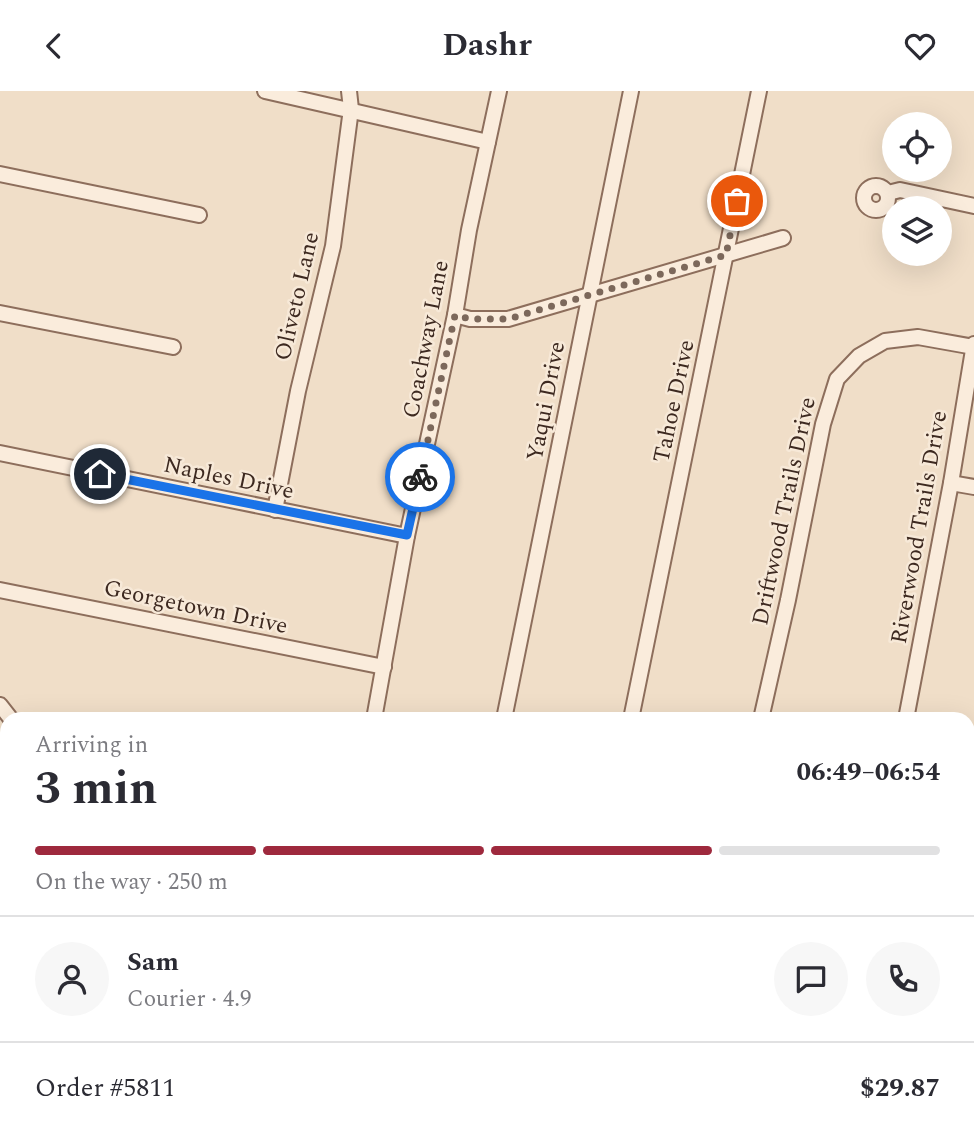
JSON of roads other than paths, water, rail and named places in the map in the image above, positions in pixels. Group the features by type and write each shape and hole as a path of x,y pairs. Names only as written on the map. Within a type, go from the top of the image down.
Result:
{"street":[{"path":"265,91 488,142"},
{"name":"Oliveto Lane","path":"275,510 298,391 332,246 351,110 349,91"},
{"name":"Coachway Lane","path":"375,712 407,535 455,315 462,268 499,91"},
{"name":"Yaqui Drive","path":"505,712 631,91"},
{"name":"Tahoe Drive","path":"632,712 759,91"},
{"path":"0,174 199,215"},
{"path":"888,193 900,190 974,206"},
{"path":"455,315 479,320 508,319 783,238"},
{"path":"0,313 173,347"},
{"name":"Driftwood Trails Drive","path":"763,712 823,424 837,379 859,356 885,341 918,337 974,346"},
{"name":"Riverwood Trails Drive","path":"907,712 974,346"},
{"name":"Naples Drive","path":"0,453 407,535"},
{"path":"951,483 974,487"},
{"name":"Georgetown Drive","path":"0,590 384,667"}]}
